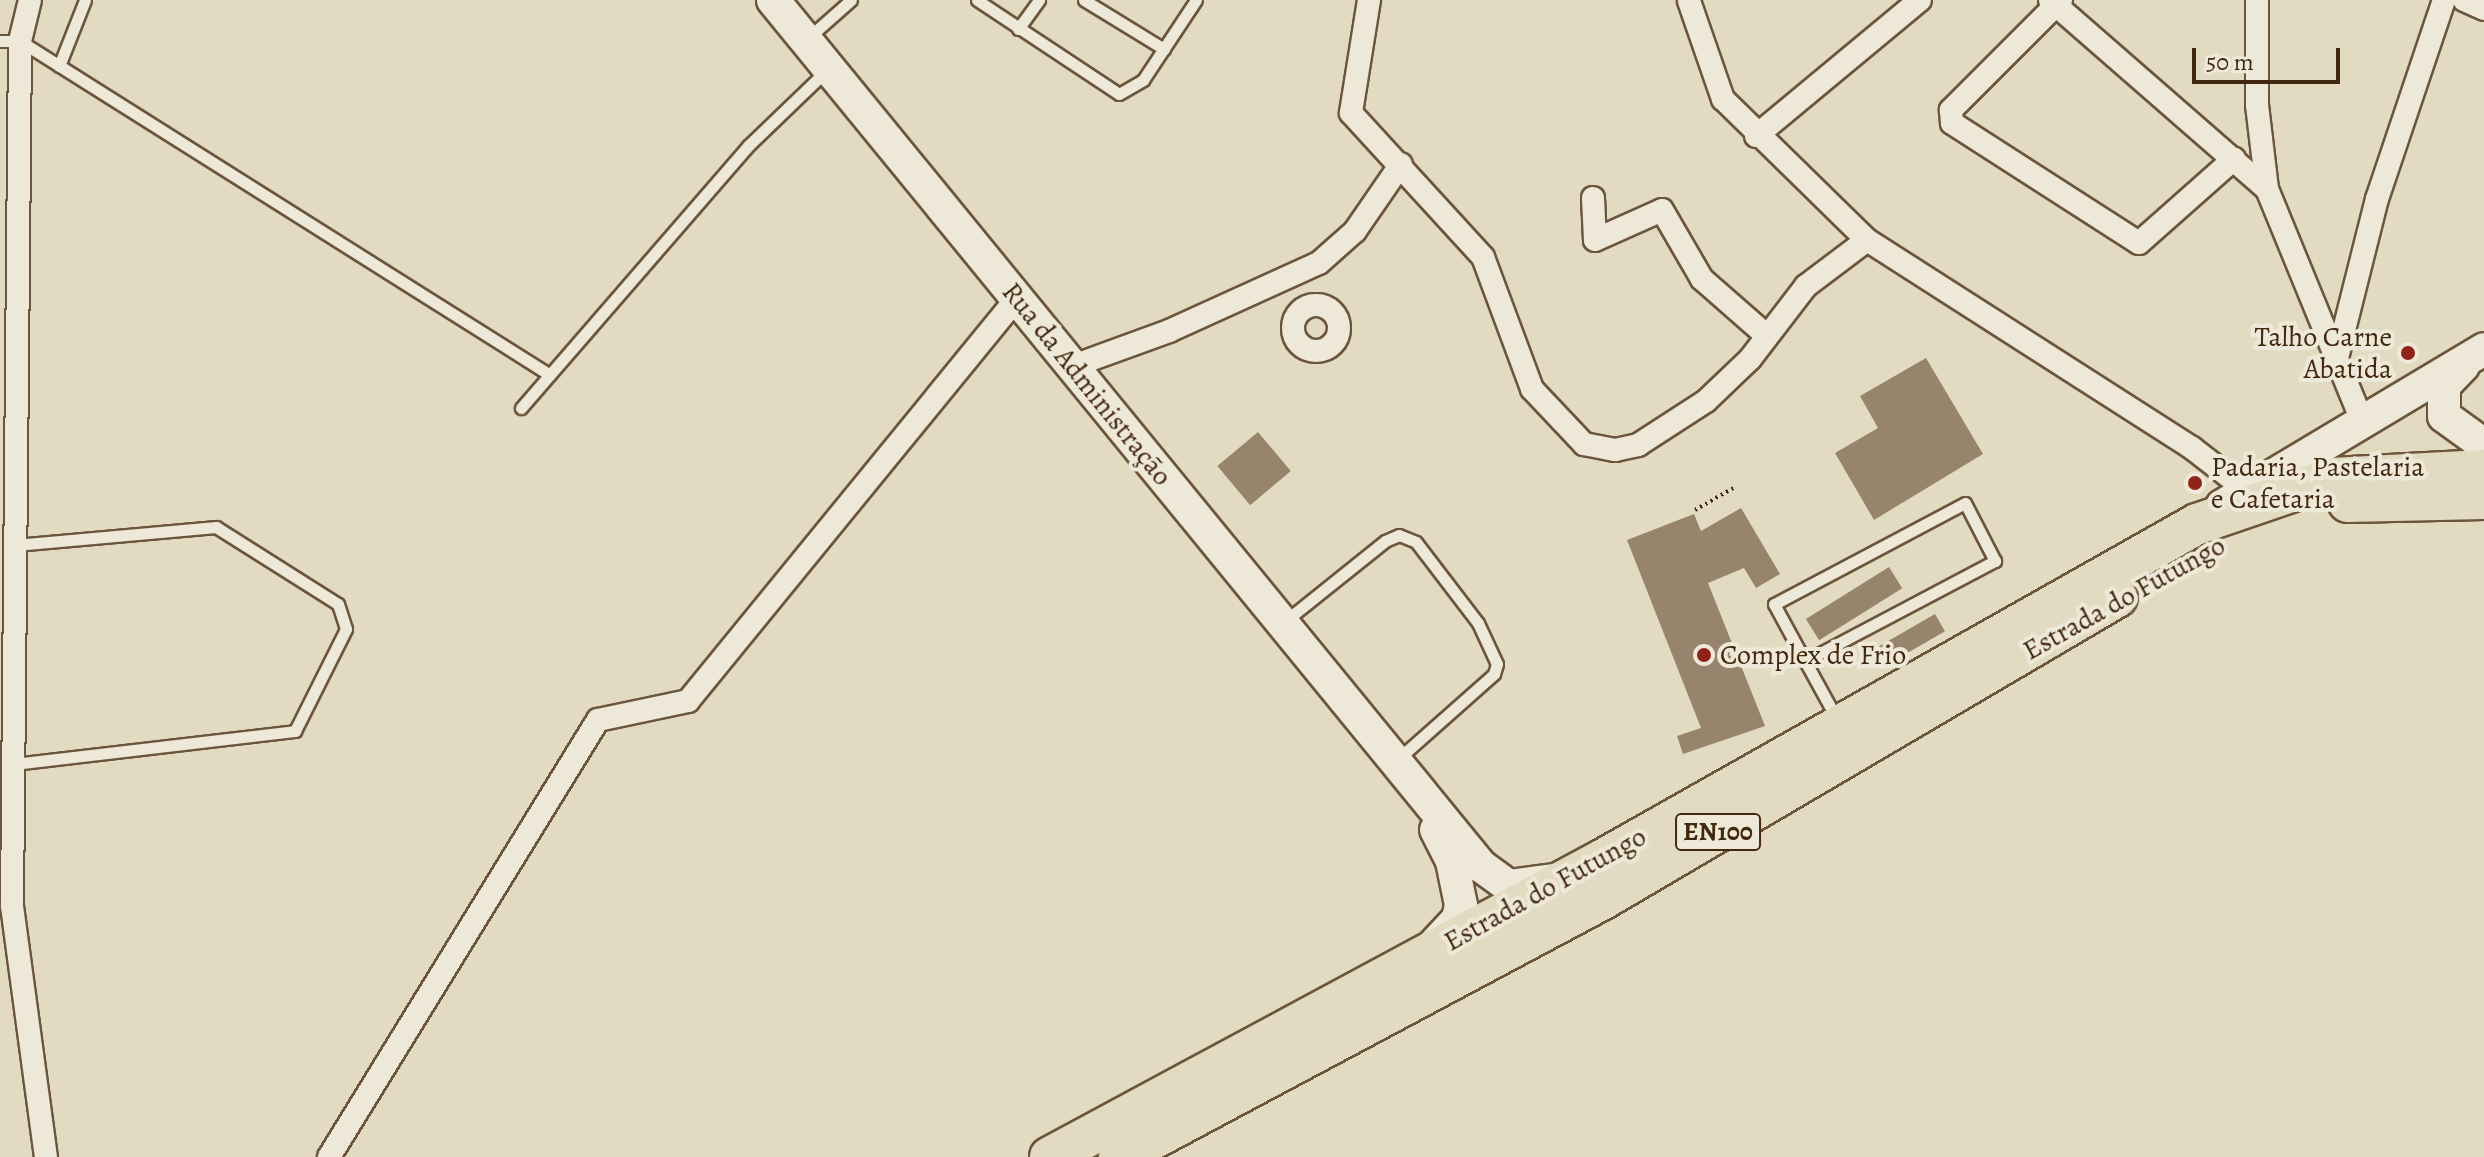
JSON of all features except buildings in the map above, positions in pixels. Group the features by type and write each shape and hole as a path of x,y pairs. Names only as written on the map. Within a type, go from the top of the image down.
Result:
{"highway":[{"name":"Estrada do Futungo","path":"1050,1157 1602,860 1838,722 2197,524 2332,478 2484,470"},
{"name":"Estrada do Futungo","path":"1119,1157 1603,899 2139,584 2232,537 2316,507 2467,504"}],"street":[{"path":"30,0 10,41 15,545 13,920 46,1157"},
{"name":"Rua da Administração","path":"773,0 1399,764"},
{"path":"1369,0 1351,113 1483,257 1532,389 1584,444 1615,450 1638,445 1724,387 1806,286 1867,240"},
{"path":"1756,136 1920,0"},
{"path":"2257,0 2257,105 2267,189 2335,367 2362,421"},
{"path":"2335,367 2377,199 2444,0"},
{"path":"2464,0 2484,9"},
{"path":"1689,1 1723,99 1756,136 1867,240 2192,448 2245,489"},
{"path":"2234,159 2139,243 1952,123 1951,110 2056,1 2234,159 2267,189"},
{"path":"1073,366 1319,263 1355,231 1401,164"},
{"path":"1593,198 1595,240 1662,210 1702,279 1767,336"},
{"path":"1289,278 1304,308"},
{"path":"329,1157 598,720 688,701 1017,298"},
{"path":"2197,524 2245,489 2482,350"},
{"path":"2482,350 2444,386 2440,401 2453,427 2484,445"},
{"path":"1399,764 1481,866 1509,886 1542,885 1602,860"},
{"path":"1399,764 1452,861 1461,905 1448,932 1413,962"}],"lane":[{"path":"59,66 85,0"},
{"path":"805,41 851,0"},
{"path":"977,0 1119,94 1143,80 1193,1"},
{"path":"1018,29 1039,0"},
{"path":"1084,0 1164,49"},
{"path":"10,41 59,66 550,375"},
{"path":"521,408 748,146 829,68"},
{"path":"1805,661 1995,561 1965,503 1774,604 1838,722"},
{"path":"15,545 216,527 338,604 346,629 295,731 15,764"},
{"path":"1283,623 1385,541 1399,535 1416,542 1478,623 1497,664 1494,674 1399,764"}],"path":[{"path":"1695,510 1735,487"}],"place":[{"name":"Talho Carne Abatida","path":"2408,353"},
{"name":"Padaria, Pastelaria e Cafetaria","path":"2195,483"},
{"name":"Complex de Frio","path":"1704,655"}]}
